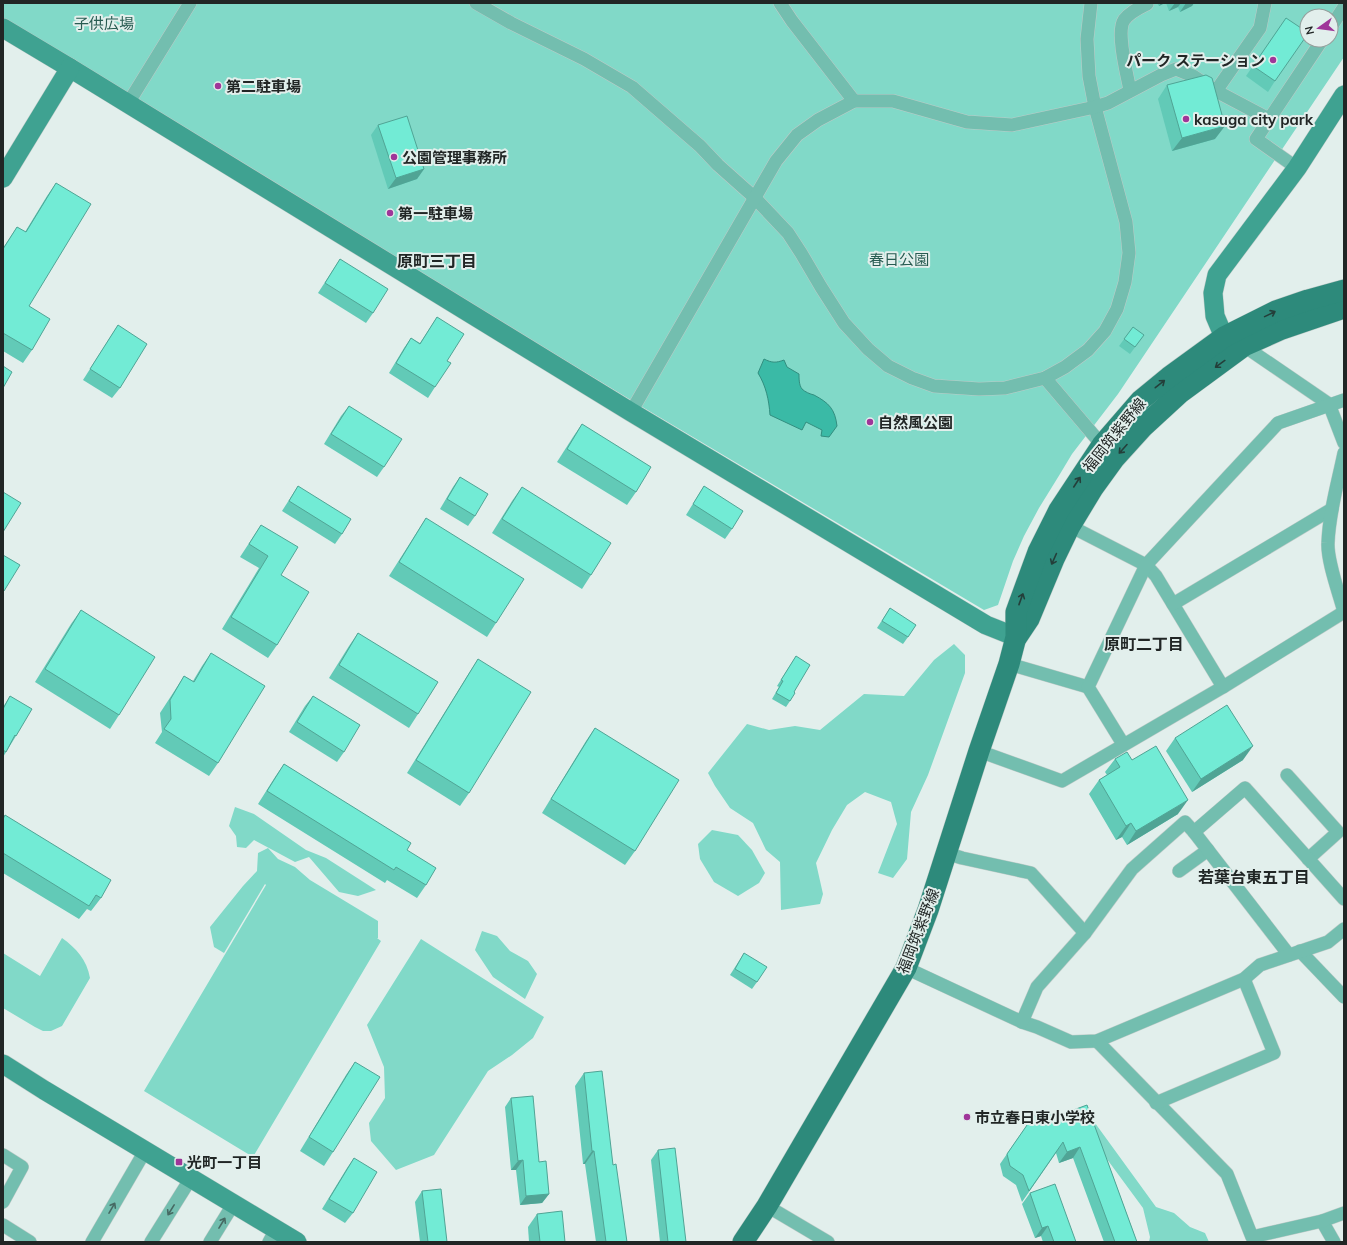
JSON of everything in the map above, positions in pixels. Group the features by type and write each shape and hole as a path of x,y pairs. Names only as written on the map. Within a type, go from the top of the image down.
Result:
{"main road":[{"name":"福岡筑紫野線","path":"743,1242 767,1206 906,968 928,910 979,751 1009,664 1016,637 1016,612 1038,552 1058,510 1102,445 1141,400 1169,377 1224,337 1276,311 1344,290"},
{"name":"福岡筑紫野線","path":"1016,637 1029,618 1054,558 1070,526 1093,488 1110,464 1143,427 1180,393 1244,346 1288,327 1344,308"}],"street":[{"path":"132,97 190,3"},
{"path":"476,3 511,23 584,59 632,87 700,146 718,165 755,198 788,233 844,322 868,350 888,366 912,378 934,386 979,389 1006,388 1045,378 1065,368 1088,350 1105,331 1116,309 1125,282 1129,253 1126,222 1095,108 1089,76 1088,40 1091,3"},
{"path":"780,3 792,21 854,101"},
{"path":"1216,91 1260,28 1266,3"},
{"path":"1130,90 1121,34 1124,21 1132,12 1147,4"},
{"path":"3,28 630,412 986,625 1016,637"},
{"path":"1297,168 1256,139 1317,48"},
{"path":"3,178 70,68"},
{"path":"630,412 776,161 798,135 818,120 854,101 893,101 967,122 1012,125 1095,108 1176,69 1193,76 1216,91 1269,119"},
{"path":"1344,95 1297,168 1217,274 1213,293 1215,316 1224,337 1244,346 1329,404 1344,443"},
{"path":"1045,378 1102,445"},
{"path":"1088,687 1146,565 1278,423 1344,400"},
{"path":"979,751 1062,781 1223,686 1344,612 1330,560 1328,544 1332,509 1344,453"},
{"path":"1173,604 1332,509"},
{"path":"1070,526 1146,565 1156,576 1223,686"},
{"path":"1009,664 1088,687 1123,744"},
{"path":"1287,775 1338,832 1308,859"},
{"path":"1194,832 1244,788 1344,899"},
{"path":"1022,1022 1037,987 1085,933 1132,868 1185,822 1294,953 1344,997"},
{"path":"1179,871 1208,850"},
{"path":"946,853 1030,873 1085,933"},
{"path":"906,968 1022,1022 1037,1026 1071,1042 1097,1041 1244,979 1260,965 1328,942 1344,928"},
{"path":"1156,1103 1274,1053 1244,979"},
{"path":"1097,1041 1227,1174 1252,1237 1322,1221 1344,1213"},
{"path":"3,1064 145,1151 234,1203 273,1236 297,1242"},
{"path":"92,1242 145,1151"},
{"path":"3,1155 22,1167 3,1202"},
{"path":"151,1242 191,1178"},
{"path":"210,1242 234,1203"},
{"path":"767,1206 828,1242"},
{"path":"1322,1221 1334,1242"},
{"path":"3,1225 30,1242"}],"green space":[{"name":"春日公園","path":"3,3 1344,3 1344,57 1118,394 1072,454 1024,536 1013,561 998,605 984,610 644,408 3,20"},
{"path":"954,644 965,655 965,673 928,775 911,812 907,859 893,878 878,873 897,824 891,802 865,792 847,805 832,830 816,863 823,894 820,904 781,910 780,862 766,850 753,823 730,808 708,773 747,724 769,730 795,726 820,730 864,694 904,696 934,660"},
{"path":"235,807 254,814 306,850 326,858 376,890 358,896 339,892 309,857 295,862 254,840 246,848 237,847 236,836 229,826"},
{"path":"712,830 738,835 752,850 765,873 759,883 738,896 714,882 700,859 698,844"},
{"path":"268,848 278,859 295,867 310,880 378,921 377,938 381,941 253,1157 144,1091 266,885 265,884 224,953 214,947 210,927 257,871 258,853"},
{"path":"482,931 497,936 510,951 528,961 537,974 525,999 493,977 475,950"},
{"path":"62,938 72,946 84,960 90,978 62,1026 51,1031 43,1031 3,1008 3,953 40,976"},
{"path":"421,939 544,1017 533,1038 512,1055 488,1071 434,1155 396,1170 371,1141 369,1123 385,1098 384,1067 367,1025"},
{"path":"1095,1123 1156,1207 1174,1213 1190,1227 1205,1233 1209,1242 1149,1242 1150,1237 1143,1208 1087,1132"}],"shaded area":[{"path":"764,359 774,362 784,360 787,367 799,374 802,389 819,398 830,407 835,415 837,426 829,437 821,436 822,430 806,422 802,430 770,415 767,393 758,373"}],"building":[{"name":"パーク ステーション","path":"1286,18 1299,27 1299,46 1275,81 1253,66"},
{"path":"1206,75 1212,78 1225,126 1182,138 1167,85"},
{"path":"407,116 424,169 396,178 378,125"},
{"path":"56,183 91,204 29,306 50,319 32,350 3,333 3,249 17,227 26,232"},
{"path":"340,259 388,289 373,313 325,283"},
{"path":"437,317 464,334 447,361 451,363 435,387 396,363 411,338 420,344"},
{"path":"118,325 147,344 120,388 90,369"},
{"path":"1133,327 1144,335 1135,347 1124,339"},
{"path":"3,366 12,372 3,388"},
{"path":"349,406 402,439 384,467 331,434"},
{"path":"582,424 651,467 636,492 567,449"},
{"path":"460,477 488,494 475,516 447,499"},
{"path":"298,486 351,519 342,534 289,501"},
{"path":"704,486 743,511 732,529 693,504"},
{"path":"522,487 611,543 591,575 502,519"},
{"path":"3,492 21,503 3,532"},
{"path":"426,518 524,579 496,623 399,562"},
{"path":"261,525 298,547 281,575 309,592 277,645 231,617 268,556 249,544"},
{"path":"3,555 20,565 4,591 3,590"},
{"path":"890,608 916,625 908,637 882,621"},
{"path":"81,610 155,657 119,715 45,669"},
{"path":"358,633 438,682 418,714 339,665"},
{"path":"211,653 265,686 218,763 164,729 171,719 170,700 184,676 194,682"},
{"path":"796,656 810,665 790,701 776,693 783,681 781,680"},
{"path":"478,659 531,692 469,793 416,760"},
{"path":"10,696 32,709 6,752 3,750 3,709"},
{"path":"313,696 360,725 344,752 297,722"},
{"path":"1227,705 1253,746 1201,779 1175,738"},
{"path":"595,728 679,780 635,851 551,799"},
{"path":"1156,746 1188,800 1136,831 1131,823 1126,826 1099,780 1120,767 1115,759 1127,752 1132,760"},
{"path":"284,764 411,843 407,850 436,868 426,885 396,867 394,870 267,791"},
{"path":"5,815 111,880 101,898 96,895 89,906 3,853 3,819"},
{"path":"744,953 767,967 757,982 735,969"},
{"path":"355,1062 380,1077 333,1152 309,1137"},
{"path":"602,1071 613,1165 616,1164 627,1242 606,1242 594,1151 592,1151 584,1073"},
{"path":"533,1096 539,1162 546,1161 549,1194 526,1196 523,1160 518,1161 511,1098"},
{"path":"1087,1105 1137,1242 1115,1242 1080,1147 1067,1152 1063,1142 1029,1191 1023,1175 1010,1166 1007,1154 1034,1115 1039,1119 1045,1111 1054,1117"},
{"path":"675,1148 686,1242 668,1242 658,1150"},
{"path":"354,1158 377,1172 353,1213 329,1199"},
{"path":"1055,1184 1076,1242 1054,1242 1048,1226 1042,1228 1030,1193"},
{"path":"441,1189 447,1242 428,1242 422,1191"},
{"path":"562,1211 565,1242 540,1242 537,1214"}],"place":[{"name":"パーク ステーション","path":"1273,60"},
{"name":"第二駐車場","path":"218,86"},
{"name":"kasuga city park","path":"1186,119"},
{"name":"公園管理事務所","path":"394,157"},
{"name":"第一駐車場","path":"390,213"},
{"name":"自然風公園","path":"870,422"},
{"name":"市立春日東小学校","path":"967,1117"},
{"name":"光町一丁目","path":"179,1162"}],"district":[{"name":"原町三丁目","path":"437,261"},
{"name":"原町二丁目","path":"1144,644"},
{"name":"若葉台東五丁目","path":"1254,877"}],"park label":[{"name":"子供広場","path":"104,23"}]}
